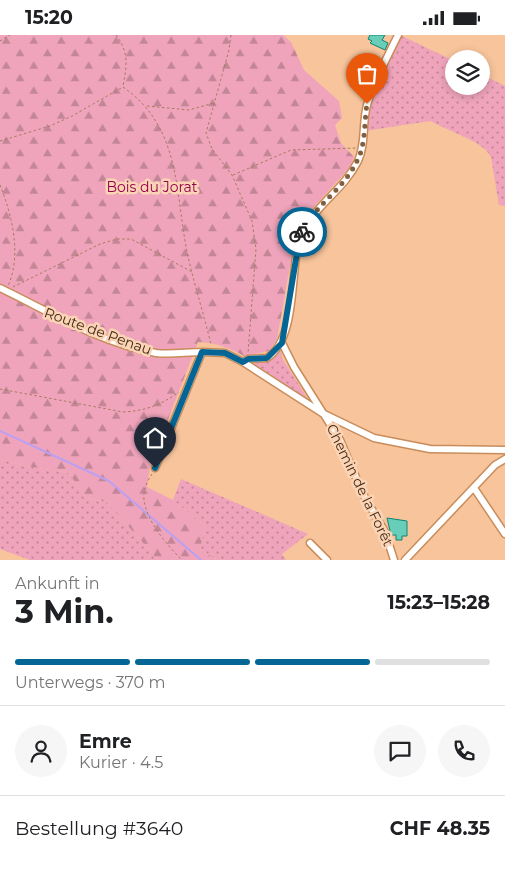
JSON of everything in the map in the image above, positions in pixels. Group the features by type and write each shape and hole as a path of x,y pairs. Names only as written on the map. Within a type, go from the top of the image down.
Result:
{"street":[{"path":"246,360 267,358 282,343 297,253 303,231 314,212 352,170 362,148 367,104 398,35"},
{"name":"Route de Penau","path":"3,290 62,320 138,349 158,353 212,351 246,360 322,413 358,432 392,443 446,450 505,450"},
{"name":"Chemin de la Forêt","path":"282,343 290,361 340,440 363,494 385,532 394,560"},
{"path":"155,468 202,352"},
{"path":"404,560 495,465 505,459"},
{"path":"474,488 505,534"},
{"path":"310,543 327,560"}],"path":[{"path":"0,41 10,35"},
{"path":"116,35 126,51 127,60 123,87"},
{"path":"231,35 215,103 206,128 207,139 232,175 248,207 256,249 246,360"},
{"path":"123,87 146,106 158,125 171,157 192,272 205,314 212,351"},
{"path":"0,141 50,126 123,87"},
{"path":"146,106 189,110 215,103"},
{"path":"232,175 291,150 342,147 362,148"},
{"path":"0,185 8,204 14,236 13,276 3,290"},
{"path":"3,290 30,280 100,244 117,239 131,239 192,272"},
{"path":"0,389 122,412 142,411 162,403 188,385"},
{"path":"155,468 146,483 144,500 152,521 182,560"}],"green space":[{"name":"Bois du Jorat","path":"0,35 283,35 291,42 304,70 339,101 342,118 335,125 341,143 354,157 349,168 313,208 295,237 277,339 269,351 244,356 222,346 198,342 150,466 147,487 173,500 205,526 200,549 217,560 158,560 107,502 86,498 69,473 26,466 0,459"},
{"path":"400,35 445,57 445,95 490,95 490,78 505,86 505,206 499,205 491,157 486,150 475,142 430,121 365,131 364,122"},
{"path":"281,351 282,358 309,401 252,363 268,361"},
{"path":"0,459 26,466 69,473 86,498 107,502 158,560 30,560 0,549"},
{"path":"181,479 308,534 282,554 286,560 217,560 200,549 205,526 173,500"}],"building":[{"path":"370,35 385,35 382,40 388,43 385,50 370,43 372,41 368,39"},
{"path":"387,518 407,521 407,536 402,536 402,540 396,540 396,535 391,535"}],"waterway":[{"path":"0,431 109,481 201,560"}],"way so far":[{"path":"302,232 314,212 345,179 358,159 362,148 367,104"}],"route":[{"path":"155,468 202,352 225,353 243,362 248,359 267,358 282,343 302,232"}]}
